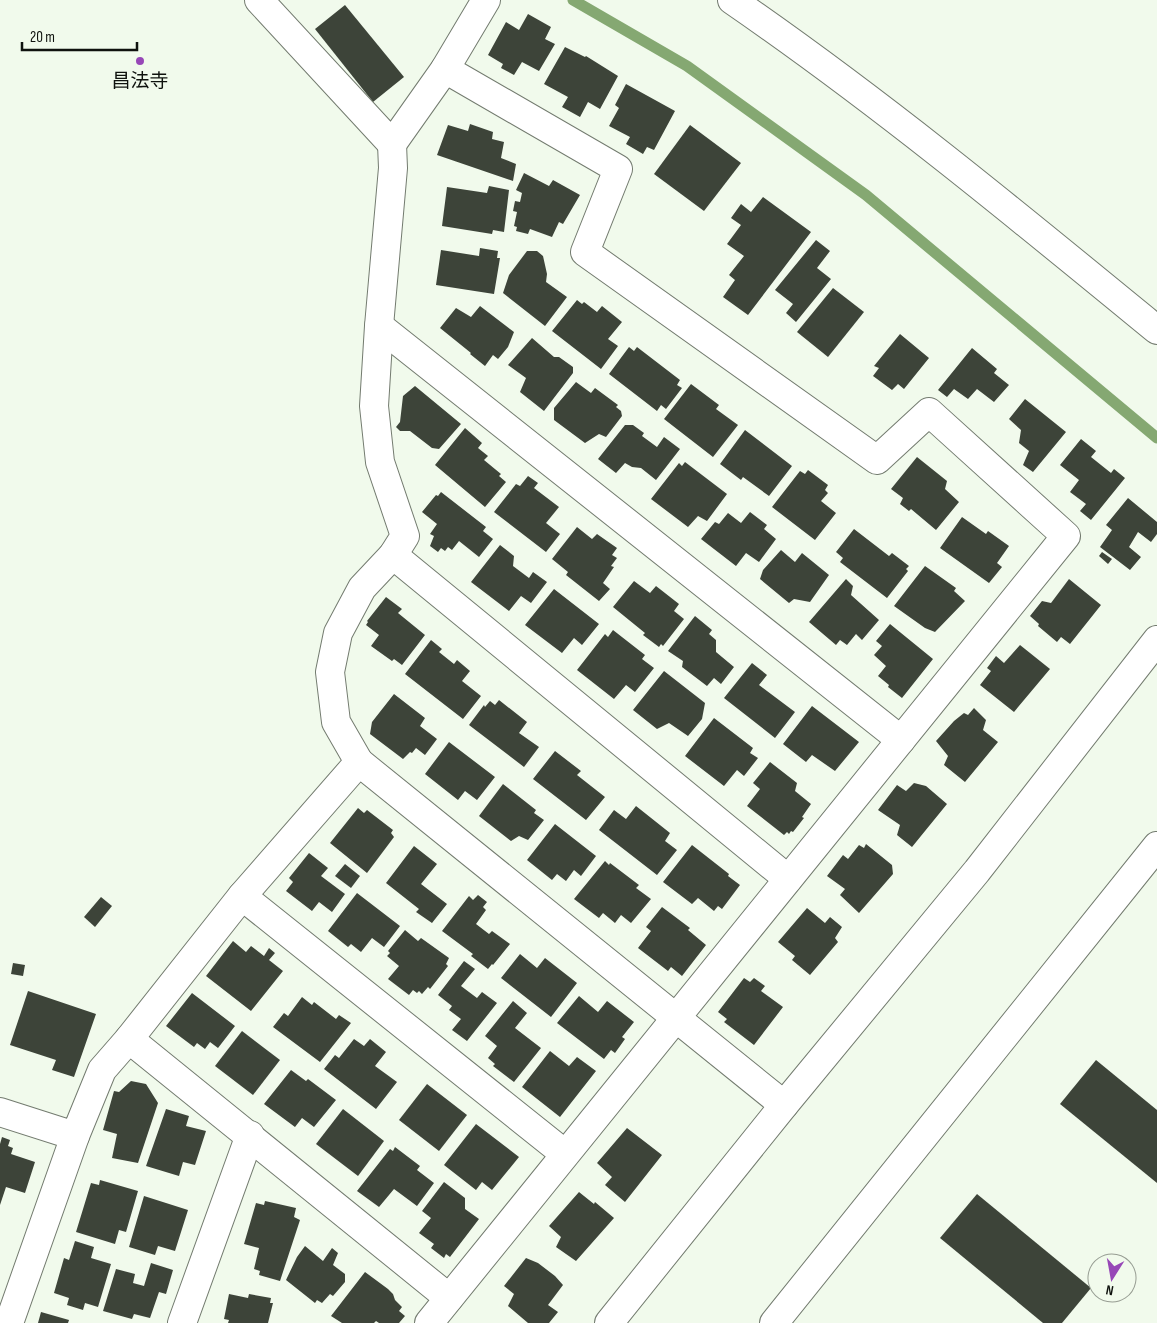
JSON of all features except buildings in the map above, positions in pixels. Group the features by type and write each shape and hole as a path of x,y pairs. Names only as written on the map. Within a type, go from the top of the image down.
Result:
{"street":[{"path":"259,0 392,144"},
{"path":"486,0 444,69 392,144 393,168 374,406 380,462 405,536 392,555 362,588 338,633 330,672 336,722 359,762 675,1019 784,1105"},
{"path":"732,0 787,38 999,200 1157,330"},
{"path":"429,1323 1066,536 929,412 877,460 585,252 618,169 444,69"},
{"path":"379,326 901,740"},
{"path":"392,555 788,879"},
{"path":"609,1323 784,1105 976,872 1157,640"},
{"path":"9,1323 75,1136 102,1070 129,1039 242,896 359,762"},
{"path":"774,1323 1157,846"},
{"path":"242,896 565,1154"},
{"path":"129,1039 250,1135 449,1298"},
{"path":"0,1112 75,1136"},
{"path":"182,1323 250,1135"}],"waterway":[{"path":"573,0 687,66 866,195 1157,438"}],"place":[{"name":"昌法寺","path":"140,61"}]}
